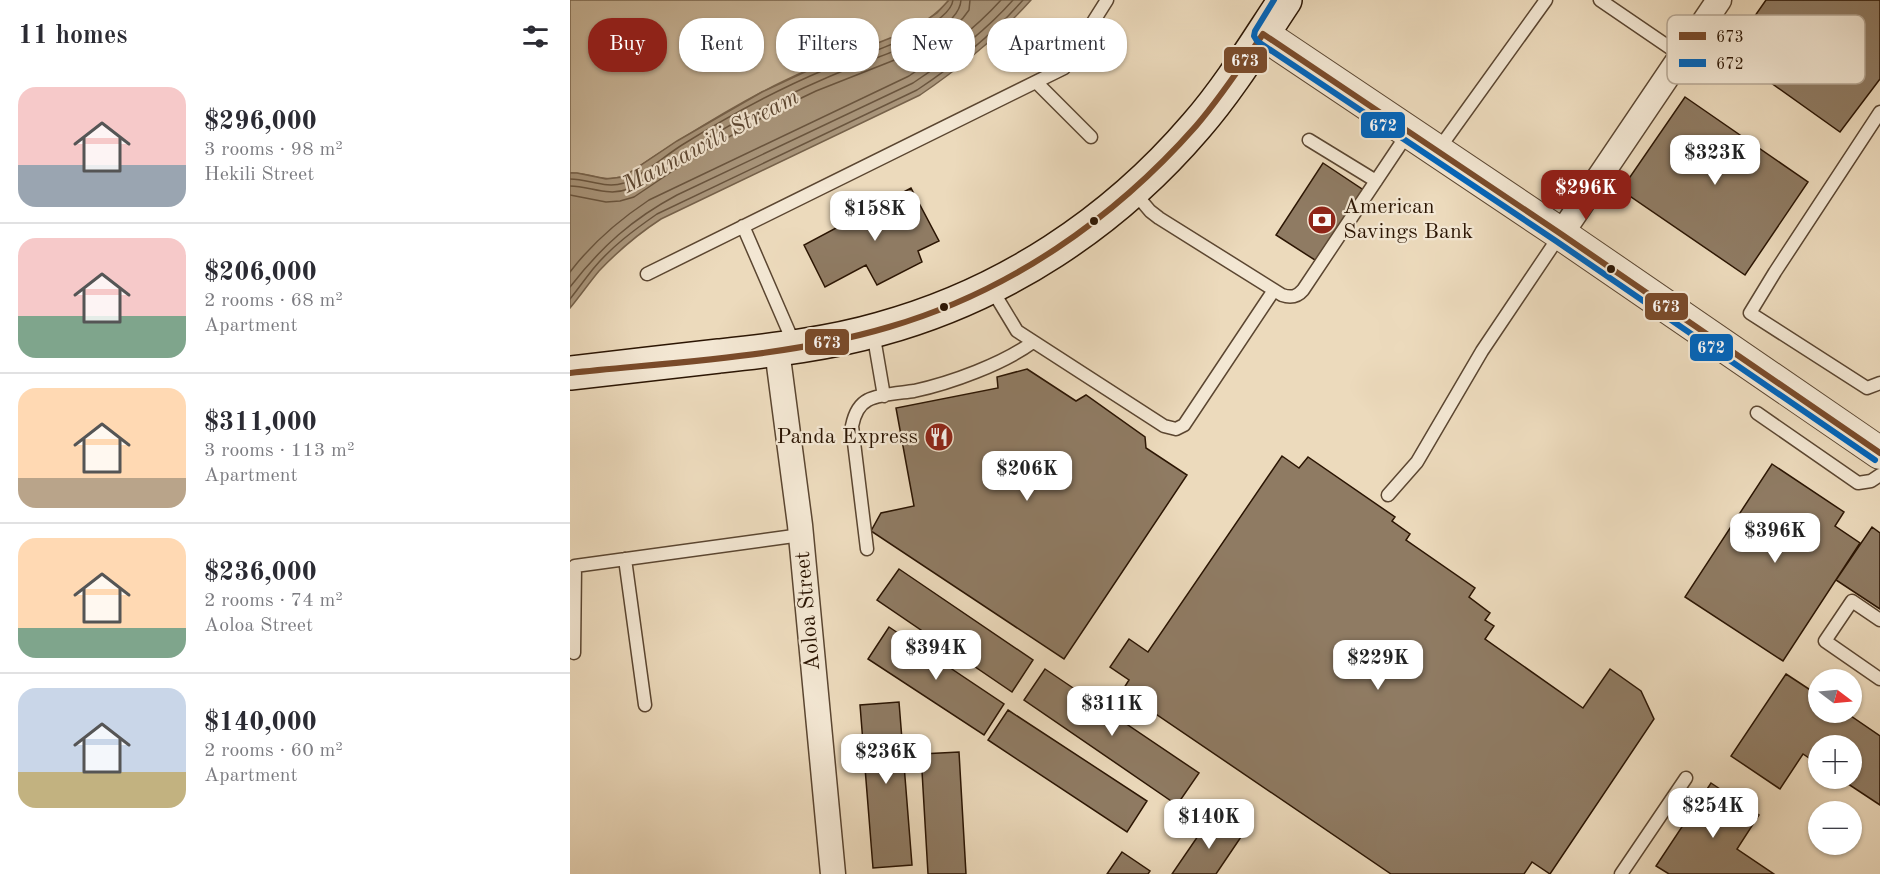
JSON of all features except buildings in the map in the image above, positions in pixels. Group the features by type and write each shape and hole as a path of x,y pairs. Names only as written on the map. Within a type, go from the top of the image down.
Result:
{"main road":[{"path":"570,373 838,340 920,317 991,287 1073,239 1133,191 1169,156 1224,91 1285,0"}],"street":[{"path":"1709,15 1719,0"},
{"path":"1263,34 1561,234 1880,453"},
{"path":"1561,234 1667,78"},
{"name":"Aoloa Street","path":"786,348 832,874"}],"lane":[{"path":"647,274 1064,68 1107,0"},
{"path":"1437,151 1546,0"},
{"path":"1600,0 1667,46"},
{"path":"1036,82 1091,137"},
{"path":"1880,112 1750,313 1867,388 1880,383"},
{"path":"1133,191 1159,218 1288,297 1299,294 1409,132"},
{"path":"1309,140 1376,182"},
{"path":"743,226 786,348"},
{"path":"1388,495 1418,462 1482,351 1561,234"},
{"path":"991,287 1013,327 1164,426 1176,429 1184,425 1274,290"},
{"path":"873,331 884,396"},
{"path":"867,549 852,426 856,412 862,404 870,399 928,387 963,375 1019,352 1033,342"},
{"path":"1756,413 1858,483 1871,481 1880,475"},
{"path":"574,653 575,566 801,535"},
{"path":"625,559 645,705"},
{"path":"1880,620 1852,601 1825,641 1880,679"},
{"path":"1621,874 1686,778"}],"shaded area":[{"path":"570,0 949,0 929,18 891,18 891,39 879,43 879,18 776,18 776,72 804,72 742,102 622,177 607,178 570,173"}],"water":[{"path":"949,0 1031,0 1014,18 987,18 987,43 975,53 975,18 930,18"},
{"name":"Maunawili Stream","path":"891,38 891,72 952,72 920,95 661,219 636,237 606,264 570,308 570,173 606,179 623,177 677,141 762,92 805,72 879,72 879,42"}],"transit line":[{"name":"672","path":"1274,0 1255,31 1254,36 1257,41 1556,241 1875,460"},
{"name":"673","path":"570,373 731,357 811,345 889,327 976,294 1017,273 1057,248 1130,192 1196,126 1223,92 1263,34 1561,234 1880,453"}],"place":[{"name":"American Savings Bank","path":"1322,220"},
{"name":"Panda Express","path":"939,437"}]}
